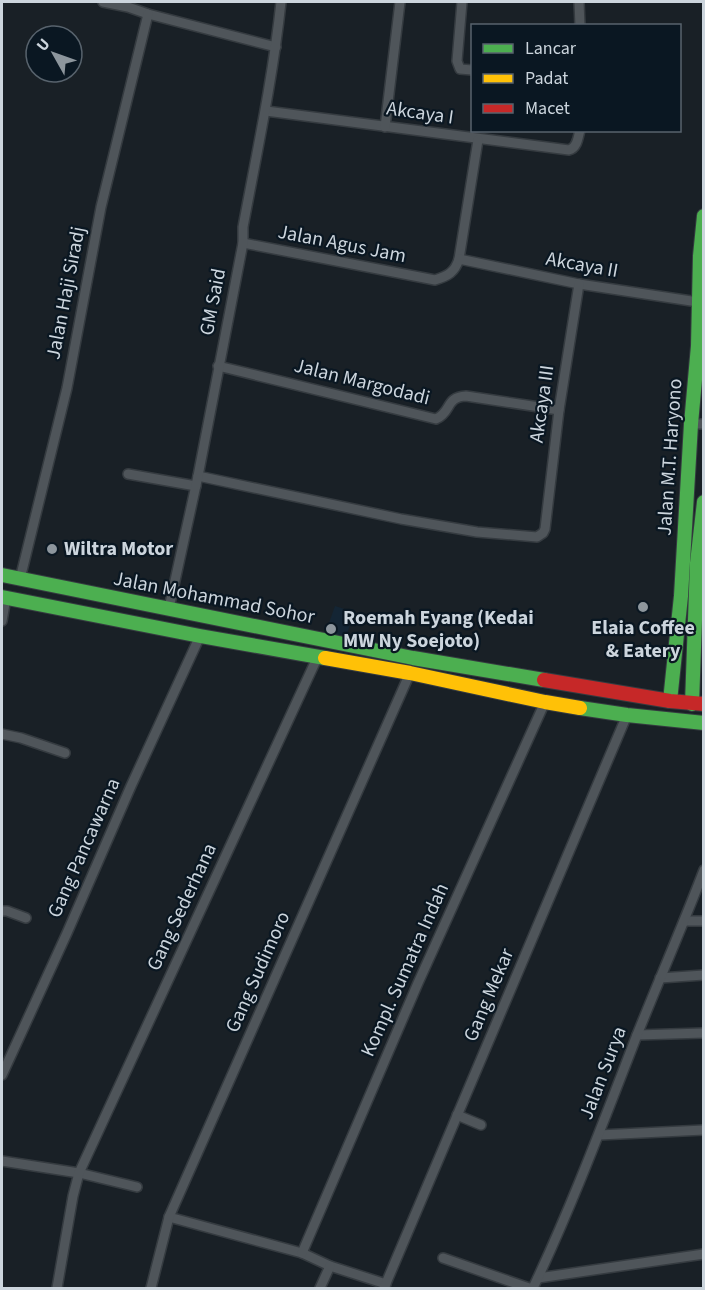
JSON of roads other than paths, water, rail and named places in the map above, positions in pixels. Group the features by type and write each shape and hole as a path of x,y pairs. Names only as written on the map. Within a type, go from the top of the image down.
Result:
{"street":[{"path":"103,2 128,4 148,14 276,47"},
{"name":"GM Said","path":"169,608 197,481 243,243 243,227 266,111 281,2"},
{"path":"385,127 400,2"},
{"path":"462,2 457,61 460,69 471,70"},
{"path":"579,2 580,24"},
{"name":"Jalan Haji Siradj","path":"20,579 67,388 100,207 148,14"},
{"name":"Akcaya I","path":"266,111 569,150 576,144 579,132"},
{"path":"459,259 478,140"},
{"name":"Jalan M.T. Haryono","path":"670,701 697,424 698,302 704,216"},
{"name":"Jalan Agus Jam","path":"243,243 435,280 450,274 458,265 459,259"},
{"name":"Akcaya II","path":"459,259 579,284 698,302"},
{"name":"Akcaya III","path":"197,481 477,532 534,538 540,536 544,529 559,410 579,284"},
{"name":"Jalan Margodadi","path":"218,366 436,419 443,415 453,399 460,396 559,410"},
{"path":"128,474 197,481"},
{"path":"698,704 697,563 704,502"},
{"name":"Jalan Mohammad Sohor","path":"2,575 413,658 698,704"},
{"path":"97,615 98,594"},
{"path":"681,596 696,599"},
{"path":"2,621 4,597"},
{"name":"Jalan Mohammad Sohor","path":"4,597 200,636 410,673 545,702 627,715 704,723"},
{"name":"Gang Pancawarna","path":"2,1075 67,933 130,786 200,636"},
{"name":"Gang Sederhana","path":"57,1288 79,1173 318,656"},
{"path":"482,690 485,671"},
{"name":"Gang Sudimoro","path":"151,1288 169,1217 410,673"},
{"name":"Kompl. Sumatra Indah","path":"302,1253 418,983 545,702"},
{"name":"Gang Mekar","path":"385,1286 627,715"},
{"path":"2,734 65,753"},
{"name":"Jalan Surya","path":"531,1288 538,1278 599,1135 704,870"},
{"path":"2,911 26,918"},
{"path":"684,921 704,921"},
{"path":"660,978 704,975"},
{"path":"637,1035 704,1033"},
{"path":"457,1115 481,1125"},
{"path":"599,1135 704,1130"},
{"path":"2,1161 79,1173 136,1187"},
{"path":"169,1217 302,1253 385,1286"},
{"path":"538,1278 704,1254"},
{"path":"442,1258 531,1288"},
{"path":"320,1288 330,1266"}],"place":[{"name":"Wiltra Motor","path":"52,549"},
{"name":"Elaia Coffee & Eatery","path":"643,607"},
{"name":"Roemah Eyang (Kedai MW Ny Soejoto)","path":"331,629"}]}
